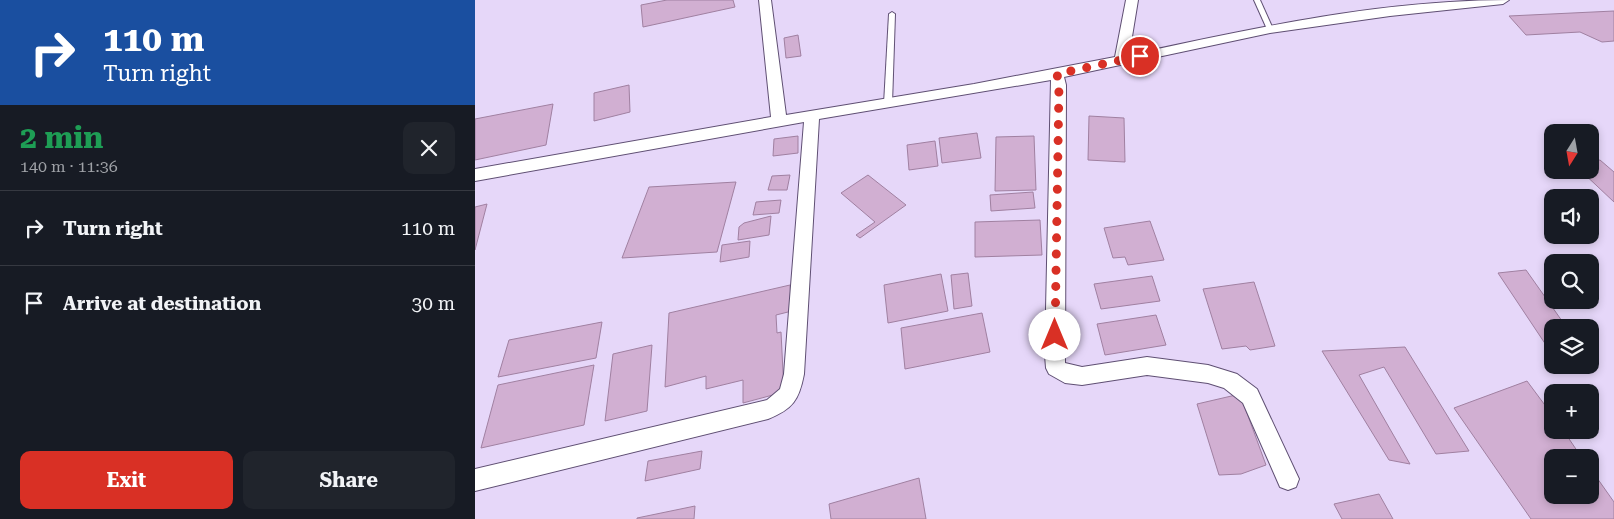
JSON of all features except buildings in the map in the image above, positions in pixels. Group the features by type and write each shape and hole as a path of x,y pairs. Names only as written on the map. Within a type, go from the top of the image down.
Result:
{"street":[{"path":"765,0 779,121"},
{"path":"1121,60 1132,0"},
{"path":"475,175 1057,74 1270,29 1390,12 1503,0"},
{"path":"1057,74 1059,85 1056,368 1065,374 1082,376 1147,366 1208,374 1230,381 1250,396 1287,479"},
{"path":"475,480 768,409 779,404 790,394 794,374 812,117"}],"lane":[{"path":"1257,0 1270,29"},
{"path":"888,104 891,14"}],"route":[{"path":"1055,335 1059,85 1057,74 1140,56"}]}
